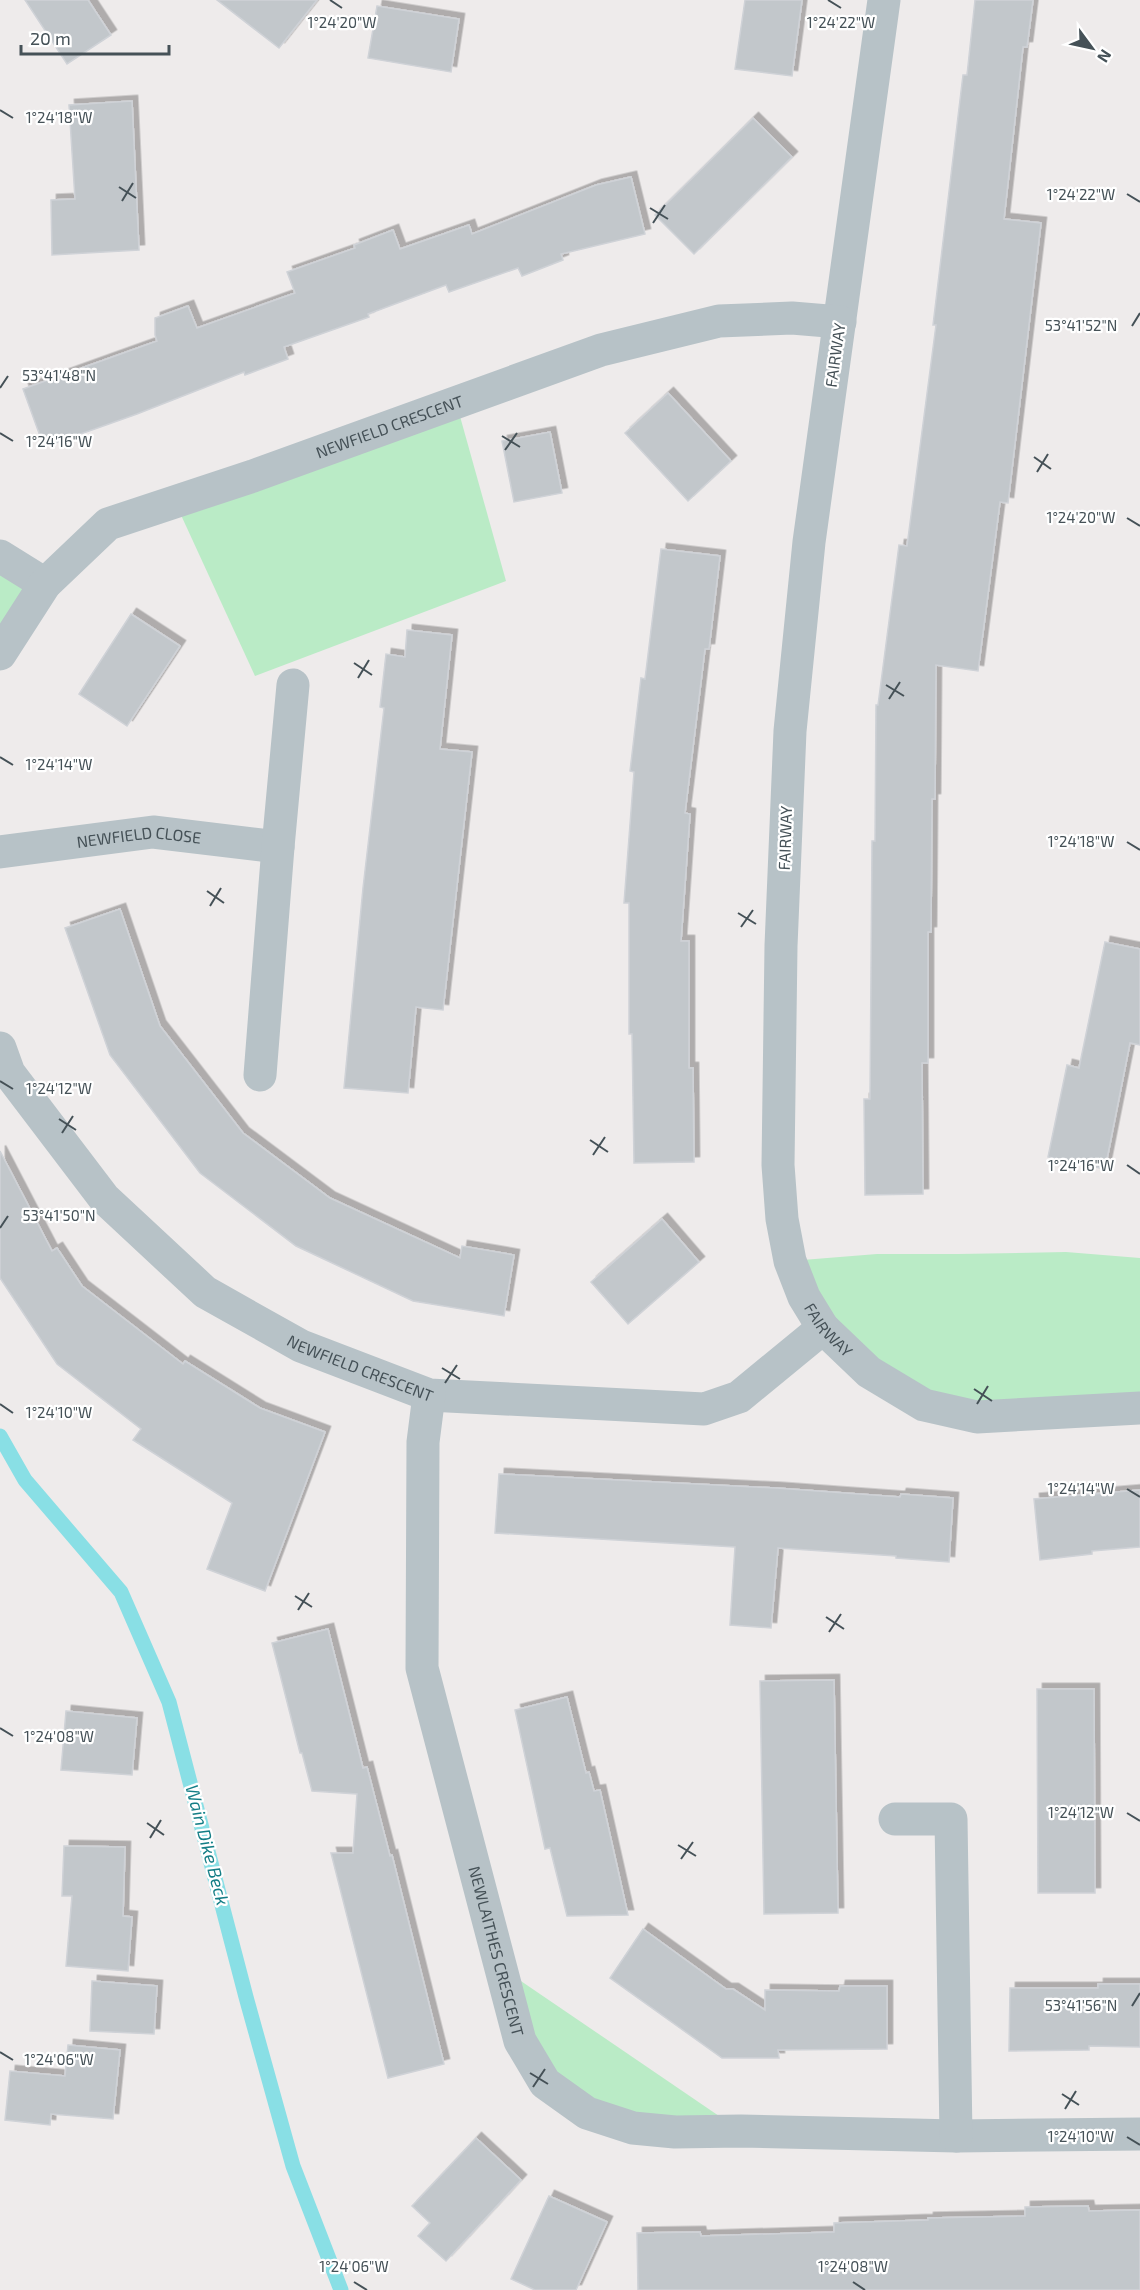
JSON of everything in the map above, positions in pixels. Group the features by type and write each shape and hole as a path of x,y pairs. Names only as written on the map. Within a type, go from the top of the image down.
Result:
{"street":[{"name":"FAIRWAY","path":"884,0 809,542 790,732 781,946 778,1165 782,1219 790,1261 804,1297 823,1328 869,1372 924,1405 977,1417 1140,1408"},
{"name":"NEWFIELD CRESCENT","path":"0,654 45,584 108,524 253,476 601,350 719,321 792,318 840,322"},
{"path":"0,556 45,584"},
{"path":"260,1075 293,684"},
{"name":"NEWFIELD CLOSE","path":"0,852 153,831 278,848"},
{"name":"NEWFIELD CRESCENT","path":"0,1048 9,1073 104,1198 205,1292 301,1346 429,1395 704,1409 739,1396 823,1328"},
{"name":"NEWLAITHES CRESCENT","path":"429,1395 423,1442 422,1668 520,2041 545,2083 587,2113 633,2128 675,2132 741,2131 956,2136 1140,2134"},
{"path":"895,1819 951,1819 956,2136"}],"green space":[{"path":"456,402 506,581 255,676 175,502"},
{"path":"0,556 45,584 0,654"},
{"path":"1066,1252 1140,1258 1140,1408 977,1417 869,1372 790,1261 877,1254"},
{"path":"499,1966 741,2131 675,2132 545,2083"}],"building":[{"path":"25,0 88,0 111,35 67,64"},
{"path":"217,0 317,0 279,48"},
{"path":"745,0 802,0 792,76 735,69"},
{"path":"975,0 1033,0 1027,47 1023,47 1004,219 1041,223 1008,503 1000,502 978,671 936,665 935,799 932,799 931,932 928,932 928,1063 922,1063 923,1194 865,1195 864,1099 870,1099 872,841 875,841 876,705 878,705 899,545 907,546 936,325 933,325 963,75 967,75"},
{"path":"377,6 459,19 451,72 368,58"},
{"path":"132,101 139,250 52,255 51,200 75,199 69,105"},
{"path":"753,118 792,157 694,254 655,215"},
{"path":"631,177 645,234 561,254 563,260 522,276 518,268 449,292 446,285 368,314 369,317 284,347 288,359 245,375 244,372 44,447 23,389 157,341 155,318 188,306 197,328 295,293 287,272 355,248 354,245 393,230 400,249 469,225 472,234 596,185"},
{"path":"668,393 731,461 688,501 625,433"},
{"path":"550,432 562,493 514,502 502,441"},
{"path":"661,549 720,556 709,649 705,649 685,813 690,814 681,941 689,941 689,1068 693,1068 694,1162 634,1163 632,1034 629,1034 629,903 624,903 634,772 630,771 641,678 645,679"},
{"path":"131,614 180,646 127,726 79,694"},
{"path":"407,630 452,635 440,749 472,752 443,1010 416,1007 408,1093 344,1088 363,888 384,708 380,707 386,654 405,657"},
{"path":"120,909 160,1026 243,1133 330,1198 460,1258 462,1246 514,1255 504,1316 413,1301 296,1246 200,1173 110,1055 65,928"},
{"path":"1105,942 1140,949 1140,1045 1130,1043 1105,1169 1048,1157 1067,1065 1079,1068"},
{"path":"0,1151 52,1251 57,1248 82,1286 183,1364 185,1361 260,1408 325,1432 265,1591 207,1569 232,1503 133,1440 141,1429 57,1364 0,1278"},
{"path":"662,1219 699,1262 628,1324 591,1282"},
{"path":"499,1474 953,1498 949,1562 778,1548 771,1628 730,1625 735,1547 495,1533"},
{"path":"1140,1490 1140,1547 1092,1551 1092,1554 1040,1560 1034,1499"},
{"path":"328,1629 363,1768 367,1767 390,1856 392,1855 444,2064 388,2078 331,1853 353,1853 357,1794 312,1791 272,1643"},
{"path":"834,1680 838,1913 764,1914 760,1681"},
{"path":"1037,1689 1094,1689 1095,1893 1038,1893"},
{"path":"567,1697 586,1773 589,1772 594,1791 600,1790 628,1915 567,1916 550,1848 545,1849 515,1710"},
{"path":"66,1711 137,1718 132,1775 61,1770"},
{"path":"64,1846 125,1847 123,1916 132,1917 128,1971 66,1966 72,1896 62,1896"},
{"path":"643,1929 726,1989 733,1989 765,2010 765,1990 839,1991 840,1986 887,1986 887,2049 778,2050 779,2058 722,2058 610,1978"},
{"path":"92,1981 157,1986 154,2034 90,2031"},
{"path":"1098,1984 1140,1984 1140,2047 1089,2046 1089,2050 1009,2051 1010,1988 1098,1988"},
{"path":"68,2045 120,2050 113,2119 51,2114 50,2125 5,2120 10,2071 65,2076"},
{"path":"476,2138 521,2180 446,2261 418,2236 430,2223 412,2206"},
{"path":"549,2196 607,2222 576,2290 535,2290 511,2279"},
{"path":"1088,2206 1089,2211 1140,2210 1140,2290 638,2290 637,2233 700,2232 701,2236 834,2232 834,2223 1025,2216 1025,2207"}],"waterway":[{"name":"Wain Dike Beck","path":"0,1436 25,1480 121,1592 169,1702 293,2166 341,2290"}]}
